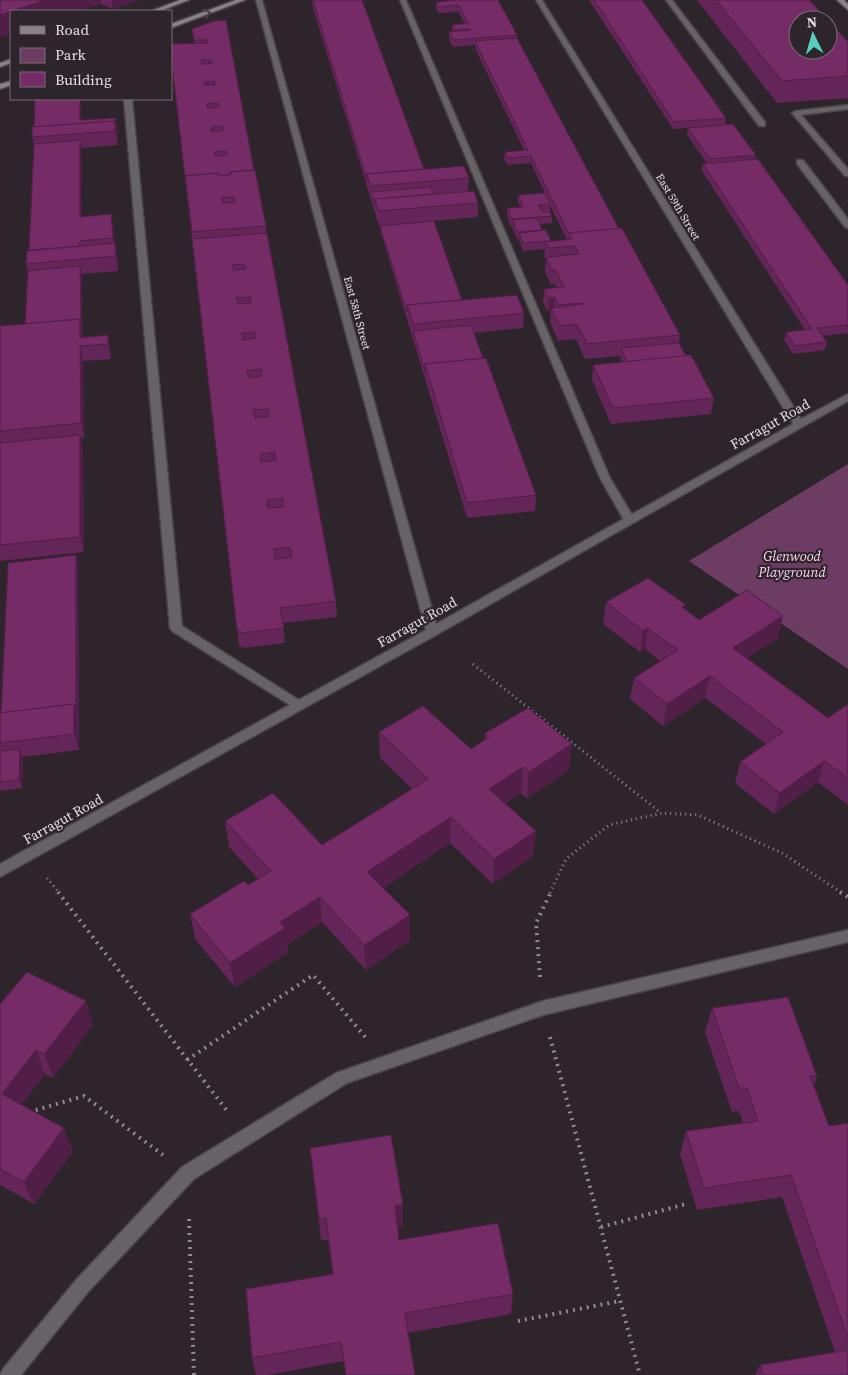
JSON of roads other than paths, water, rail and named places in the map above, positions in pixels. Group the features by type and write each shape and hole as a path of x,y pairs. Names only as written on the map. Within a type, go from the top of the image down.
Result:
{"main road":[{"path":"157,10 186,0"},
{"path":"172,26 242,0"},
{"path":"840,0 848,8"}],"street":[{"name":"East 58th Street","path":"260,0 432,632"},
{"path":"403,0 604,478 629,520"},
{"name":"East 59th Street","path":"539,0 798,425"},
{"path":"669,0 762,124"},
{"path":"128,100 176,628 298,705"},
{"path":"848,107 796,113 848,174"},
{"path":"800,162 848,225"},
{"name":"Farragut Road","path":"0,871 432,632 848,398"},
{"path":"9,1375 82,1286 188,1173 342,1078 543,1008 848,936"}],"park label":[{"name":"Glenwood Playground","path":"792,564"}]}
